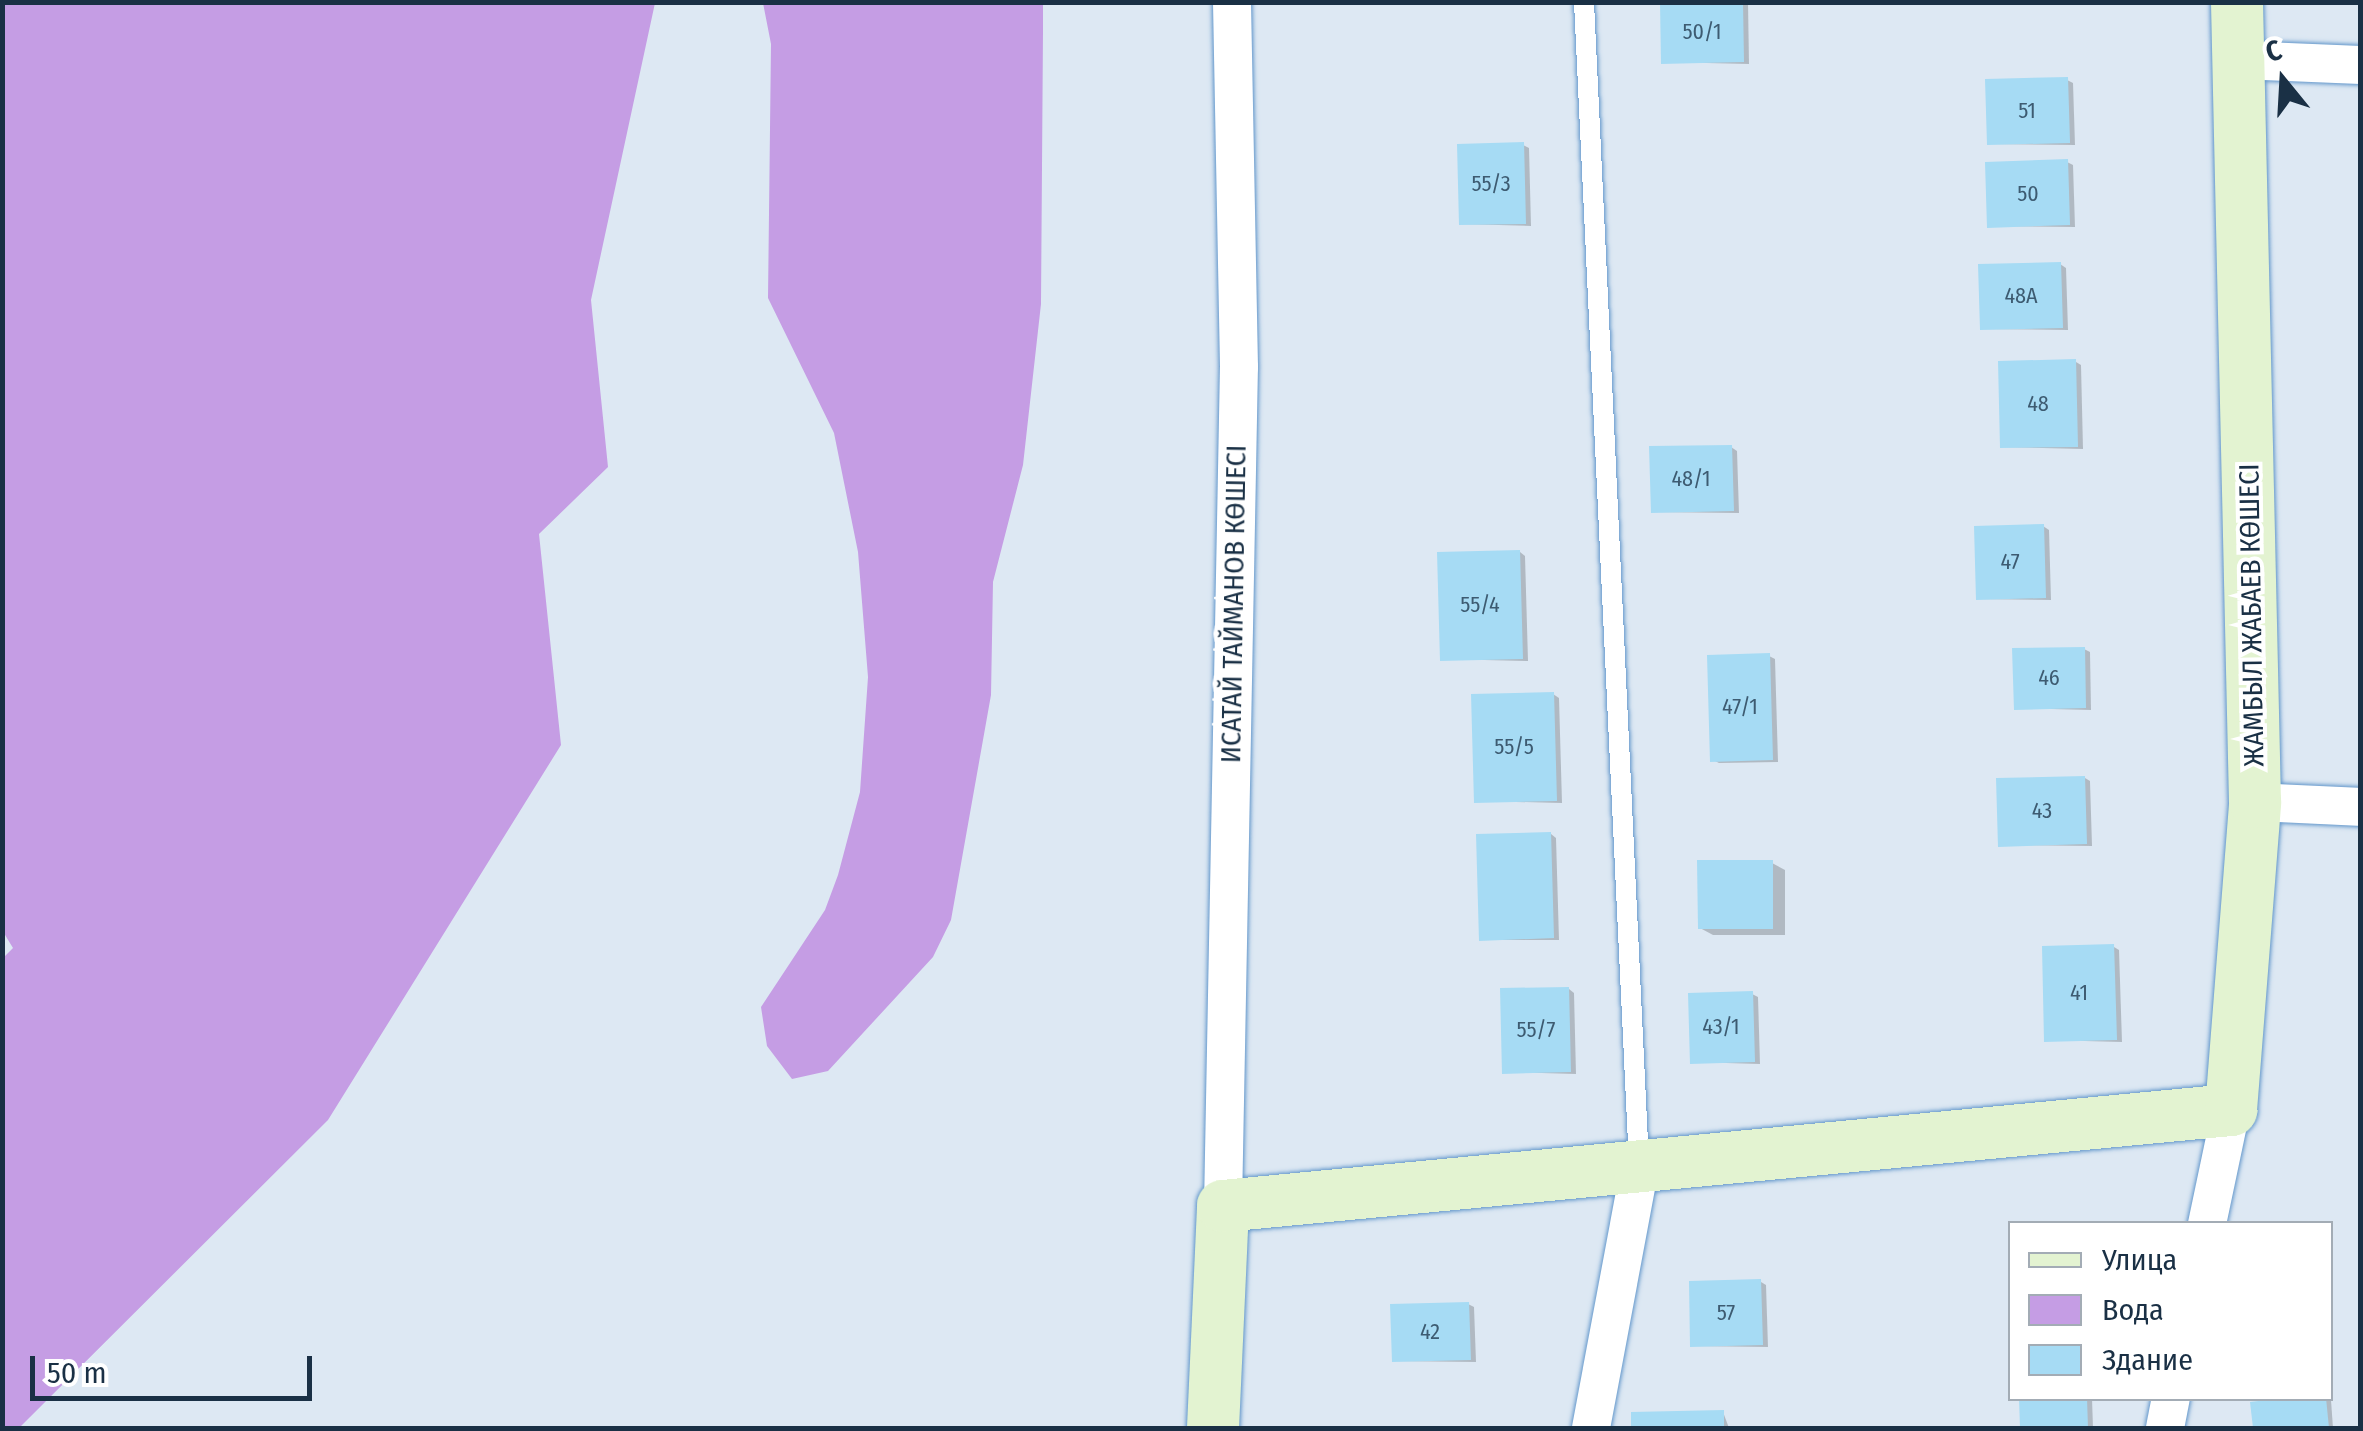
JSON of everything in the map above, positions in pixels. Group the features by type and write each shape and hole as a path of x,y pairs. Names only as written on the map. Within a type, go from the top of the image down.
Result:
{"street":[{"name":"ИСАТАЙ ТАЙМАНОВ КӨШЕСІ","path":"1222,1206 1239,367 1232,2"},
{"name":"ЖАМБЫЛ ЖАБАЕВ КӨШЕСІ","path":"2208,1221 2230,1110 2256,802 2236,2"},
{"path":"2240,60 2360,65"},
{"path":"2256,802 2360,807"},
{"path":"1213,1428 1222,1206 1639,1171 2230,1110"},
{"path":"1591,1428 1639,1171"},
{"path":"2165,1428 2170,1401"}],"lane":[{"path":"1584,2 1639,1171"}],"water":[{"path":"3,2 655,3 591,300 608,467 539,534 561,745 328,1120 19,1428 2,1428 2,959 13,948 2,930"},
{"path":"763,3 1043,3 1041,304 1023,465 993,582 991,695 951,920 933,957 828,1071 792,1079 767,1046 761,1007 825,910 838,875 860,792 868,677 858,552 834,433 768,298 771,44"}],"building":[{"path":"1660,2 1743,2 1744,62 1661,64"},
{"path":"2068,77 2070,143 1987,145 1985,79"},
{"path":"1524,142 1526,224 1459,225 1457,144"},
{"path":"2068,159 2070,225 1987,228 1985,162"},
{"path":"2061,262 2063,328 1980,330 1978,264"},
{"path":"2076,359 2078,447 2000,448 1998,361"},
{"path":"1732,445 1734,511 1651,513 1649,446"},
{"path":"2044,524 2046,598 1976,600 1974,526"},
{"path":"1520,550 1523,659 1440,661 1437,552"},
{"path":"2085,647 2086,708 2014,710 2012,648"},
{"path":"1770,653 1773,760 1710,762 1707,655"},
{"path":"1554,692 1557,801 1474,803 1471,694"},
{"path":"2085,776 2087,844 1998,847 1996,778"},
{"path":"1551,832 1554,938 1479,941 1476,834"},
{"path":"1697,860 1773,860 1773,929 1698,929"},
{"path":"2114,944 2117,1040 2044,1042 2042,946"},
{"path":"1569,987 1571,1072 1502,1074 1500,988"},
{"path":"1753,991 1755,1062 1690,1064 1688,993"},
{"path":"1761,1279 1763,1345 1690,1347 1689,1281"},
{"path":"1469,1302 1471,1360 1392,1362 1390,1304"},
{"path":"2019,1401 2087,1401 2088,1428 2020,1428"},
{"path":"2326,1401 2329,1428 2253,1428 2250,1402"},
{"path":"1724,1410 1724,1428 1631,1428 1631,1412"}]}
